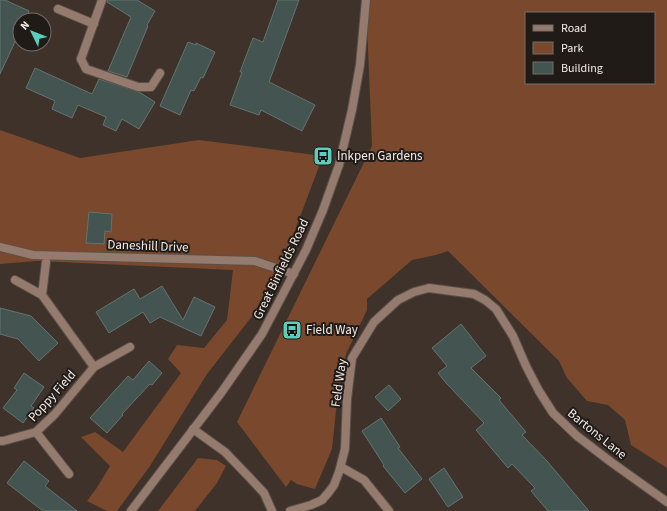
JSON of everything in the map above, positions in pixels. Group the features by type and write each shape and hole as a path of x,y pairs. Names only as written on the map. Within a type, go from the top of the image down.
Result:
{"street":[{"path":"102,0 81,59 86,69 138,87 151,87 160,73"},
{"name":"Great Binfields Road","path":"131,511 221,393 262,334 306,250 323,210 339,165 352,110 360,65 366,0"},
{"path":"58,9 94,24"},
{"name":"Daneshill Drive","path":"0,246 33,255 255,261 294,274"},
{"path":"42,296 46,262"},
{"name":"Poppy Field","path":"15,280 42,296 94,367"},
{"name":"Feld Way","path":"290,511 322,500 326,497 334,485 341,467 345,448 347,398 352,358 374,322 398,300 414,292 429,288 474,294"},
{"name":"Bartons Lane","path":"474,294 485,300 496,309 513,336 526,366 553,413 577,436 667,502"},
{"name":"Poppy Field","path":"0,441 36,432 55,414 94,367 130,347"},
{"path":"193,429 224,452 250,478 264,493 272,511"},
{"path":"36,432 69,474"},
{"path":"341,467 364,480 389,511"}],"green space":[{"path":"366,0 667,0 667,468 631,445 625,420 608,405 587,401 567,378 559,361 448,251 412,260 367,299 367,310 346,354 337,401 332,449 315,489 297,484 291,480 286,487 237,422 372,146"},
{"path":"0,130 80,158 199,140 323,156 286,254 253,315 207,374 150,466 117,511 107,511 87,501 110,466 81,437 95,432 123,452 181,373 168,359 177,345 204,348 227,320 233,270 37,261 0,264"},
{"path":"198,458 217,460 226,466 217,483 195,511 158,511"}],"building":[{"path":"0,0 5,0 29,11 12,12 12,48 0,74"},
{"path":"107,0 137,0 155,11 147,25 148,26 127,77 108,71 131,17 107,2"},
{"path":"278,0 299,0 269,82 315,105 302,131 261,110 259,115 230,105 242,72 240,72 253,38 263,42"},
{"path":"188,42 196,45 196,43 215,52 203,78 201,77 194,91 191,90 180,115 160,106"},
{"path":"35,68 92,94 99,79 139,92 155,102 139,129 122,119 116,131 103,125 106,117 78,105 72,118 52,109 55,101 26,88"},
{"path":"89,212 112,214 111,232 105,231 104,244 86,243"},
{"path":"162,286 183,320 194,297 215,307 201,336 160,317 150,323 143,312 109,333 96,312 134,289 140,299"},
{"path":"0,308 31,316 58,343 39,361 18,339 0,334"},
{"path":"461,324 486,356 471,368 501,398 499,400 526,432 522,435 547,461 589,511 548,511 531,491 535,488 512,464 508,468 476,430 484,423 438,373 447,366 432,348"},
{"path":"149,361 162,373 152,385 150,384 122,414 123,415 107,433 90,418 128,376 133,380"},
{"path":"24,373 44,387 31,406 34,408 23,423 3,408 17,390 14,388"},
{"path":"389,385 401,399 388,411 375,397"},
{"path":"381,418 400,447 398,448 422,479 405,493 383,466 384,465 362,431"},
{"path":"24,461 49,481 45,486 77,511 43,511 7,483"},
{"path":"444,468 463,497 448,507 429,479"}],"place":[{"name":"Inkpen Gardens","path":"323,156"},
{"name":"Field Way","path":"292,330"}]}
